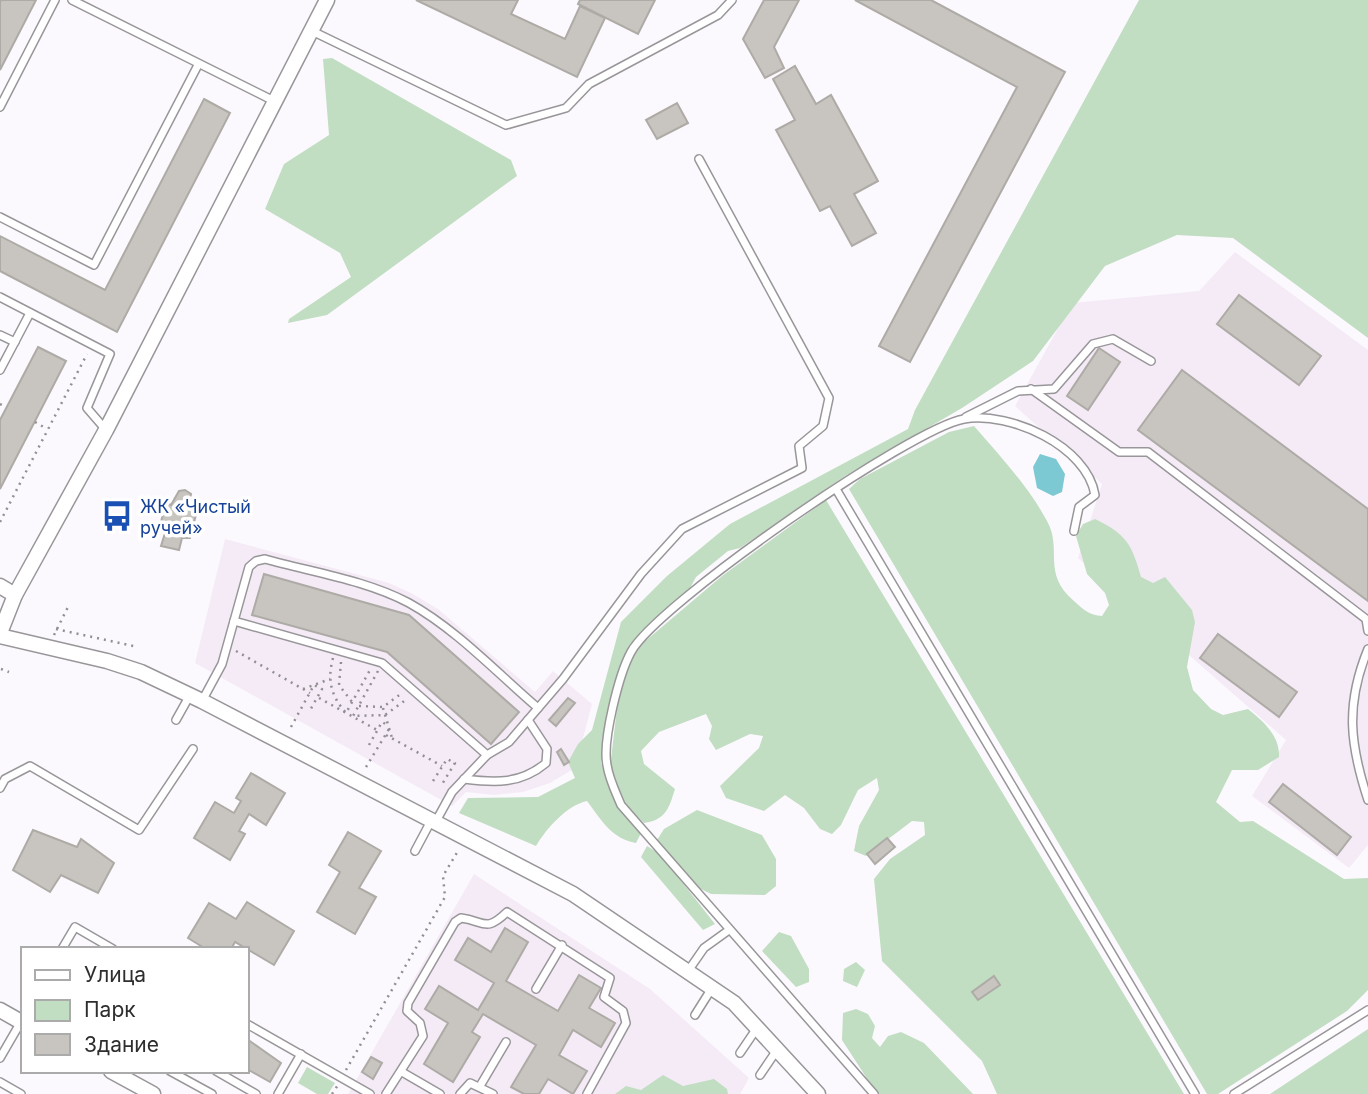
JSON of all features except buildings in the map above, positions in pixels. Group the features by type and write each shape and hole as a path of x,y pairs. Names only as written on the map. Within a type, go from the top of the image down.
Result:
{"street":[{"path":"327,0 106,430 15,595 0,634 141,672 573,894 734,1003 818,1094"},
{"path":"0,586 15,595"},
{"path":"0,1010 21,1020"},
{"path":"115,1073 153,1094"}],"lane":[{"path":"0,107 55,0"},
{"path":"72,0 275,102"},
{"path":"312,31 506,125 566,108 589,84 718,15 732,0"},
{"path":"0,217 94,265 198,65"},
{"path":"415,851 452,792 487,755 509,741 528,720 641,574 682,529 802,468 799,446 823,426 828,398 699,159"},
{"path":"0,297 110,354 87,408 106,430"},
{"path":"0,370 30,313"},
{"path":"0,335 15,342"},
{"path":"874,1094 621,805 606,764 622,671 633,649 653,627 716,573 888,454 1018,391 1054,389 1093,344 1113,339 1151,361"},
{"path":"1031,389 1119,452 1148,452 1366,619 1368,631"},
{"path":"962,419 990,418 1013,422 1042,435 1079,462 1093,482 1096,495 1079,507 1074,531"},
{"path":"836,489 1195,1094"},
{"path":"176,720 222,664 249,568 256,561 265,559 384,593 432,617 538,708"},
{"path":"234,621 379,662 487,755"},
{"path":"1368,649 1361,667 1351,713 1354,756 1368,800"},
{"path":"464,779 495,782 519,780 546,763 547,749 528,720"},
{"path":"0,788 5,779 30,766 139,830 193,749"},
{"path":"386,1094 423,1036 420,1023 407,1011 408,1003 455,922 461,918 486,925 510,912 606,973 609,983 604,997 626,1017 626,1023 587,1094"},
{"path":"63,947 75,927 110,947"},
{"path":"688,971 704,948 729,930"},
{"path":"536,989 562,945"},
{"path":"695,1015 712,988"},
{"path":"1234,1094 1368,1010"},
{"path":"0,1058 21,1023"},
{"path":"248,1025 370,1094"},
{"path":"740,1054 758,1026"},
{"path":"480,1086 506,1042"},
{"path":"760,1075 778,1048"},
{"path":"278,1094 300,1055"},
{"path":"402,1072 440,1094"},
{"path":"174,1073 212,1094"},
{"path":"219,1073 256,1094"},
{"path":"0,1082 21,1094"},
{"path":"460,1094 470,1083 493,1094"}],"path":[{"path":"0,522 92,345"},
{"path":"0,404 6,408"},
{"path":"35,422 48,429"},
{"path":"53,640 68,607"},
{"path":"56,629 138,647"},
{"path":"227,646 310,692"},
{"path":"335,650 330,680 332,692 346,713"},
{"path":"344,652 338,674 339,685 352,702"},
{"path":"346,713 379,662"},
{"path":"353,716 379,662"},
{"path":"1,669 9,672"},
{"path":"303,689 330,680"},
{"path":"291,727 314,685"},
{"path":"309,712 322,689 314,685"},
{"path":"359,706 383,707 411,688"},
{"path":"353,716 385,715 406,701 411,688"},
{"path":"356,695 363,698"},
{"path":"318,697 377,730"},
{"path":"383,707 392,738"},
{"path":"369,746 382,722 389,727"},
{"path":"366,767 389,727"},
{"path":"386,735 442,766"},
{"path":"433,781 447,759 455,763 442,786"},
{"path":"341,1078 445,897 443,876 458,850"}],"shaded area":[{"path":"1235,252 1368,350 1368,845 1349,868 1252,796 1286,740 1078,558 1102,484 1015,406 1072,303 1199,291"},
{"path":"225,539 389,583 411,593 438,609 535,692 553,671 592,704 575,768 550,783 523,792 494,795 466,792 452,806 195,663"},
{"path":"474,874 650,989 749,1078 740,1094 348,1094"}],"green space":[{"path":"1139,0 1368,0 1368,338 1233,238 1177,235 1105,266 1033,361 962,408 845,476 740,548 728,551 696,577 689,590 630,645 619,668 608,714 601,763 618,808 641,833 636,843 614,833 587,801 572,807 558,819 536,846 459,813 468,798 538,797 575,778 568,762 578,744 592,730 621,622 667,576 730,524 908,429 915,410"},
{"path":"332,58 511,160 517,176 327,315 288,323 289,319 351,277 340,253 265,209 284,164 329,135 323,59"},
{"path":"974,426 1040,508 1051,531 1055,571 1064,591 1087,612 1102,616 1109,605 1105,593 1087,574 1076,536 1083,524 1095,519 1114,530 1131,548 1141,577 1153,583 1165,577 1192,610 1195,622 1187,667 1193,690 1211,709 1223,715 1248,709 1274,736 1279,757 1258,770 1232,770 1216,802 1240,822 1253,821 1344,879 1368,878 1368,990 1347,1011 1218,1094 1207,1094 849,489 860,479 949,432"},
{"path":"826,500 1184,1094 997,1094 982,1061 882,961 874,879 890,859 925,835 924,822 912,821 866,856 854,851 859,826 879,790 877,778 858,790 841,825 832,834 820,829 804,808 785,795 764,811 726,798 720,786 759,748 763,736 750,734 716,750 709,739 712,726 706,714 659,732 641,751 644,764 675,789 666,812 657,819 644,823 625,805 610,768 620,682 630,654 722,576"},
{"path":"697,810 762,835 776,859 776,886 765,895 711,894 699,888 657,840 664,829"},
{"path":"647,846 660,854 715,924 703,930 641,857"},
{"path":"779,932 791,936 809,969 809,982 796,987 762,951"},
{"path":"856,962 865,970 857,987 843,981 844,969"},
{"path":"856,1009 868,1014 875,1026 872,1038 880,1047 888,1036 901,1032 924,1043 973,1094 877,1094 842,1040 843,1013"},
{"path":"1368,1029 1368,1094 1270,1094"},
{"path":"307,1067 335,1083 328,1094 317,1094 298,1083"},
{"path":"663,1075 683,1086 714,1079 727,1089 728,1094 615,1094 626,1086 641,1090"}],"water":[{"path":"1040,454 1056,459 1065,474 1062,492 1053,496 1037,488 1033,467"}],"place":[{"name":"ЖК «Чистый ручей»","path":"117,516"}]}
